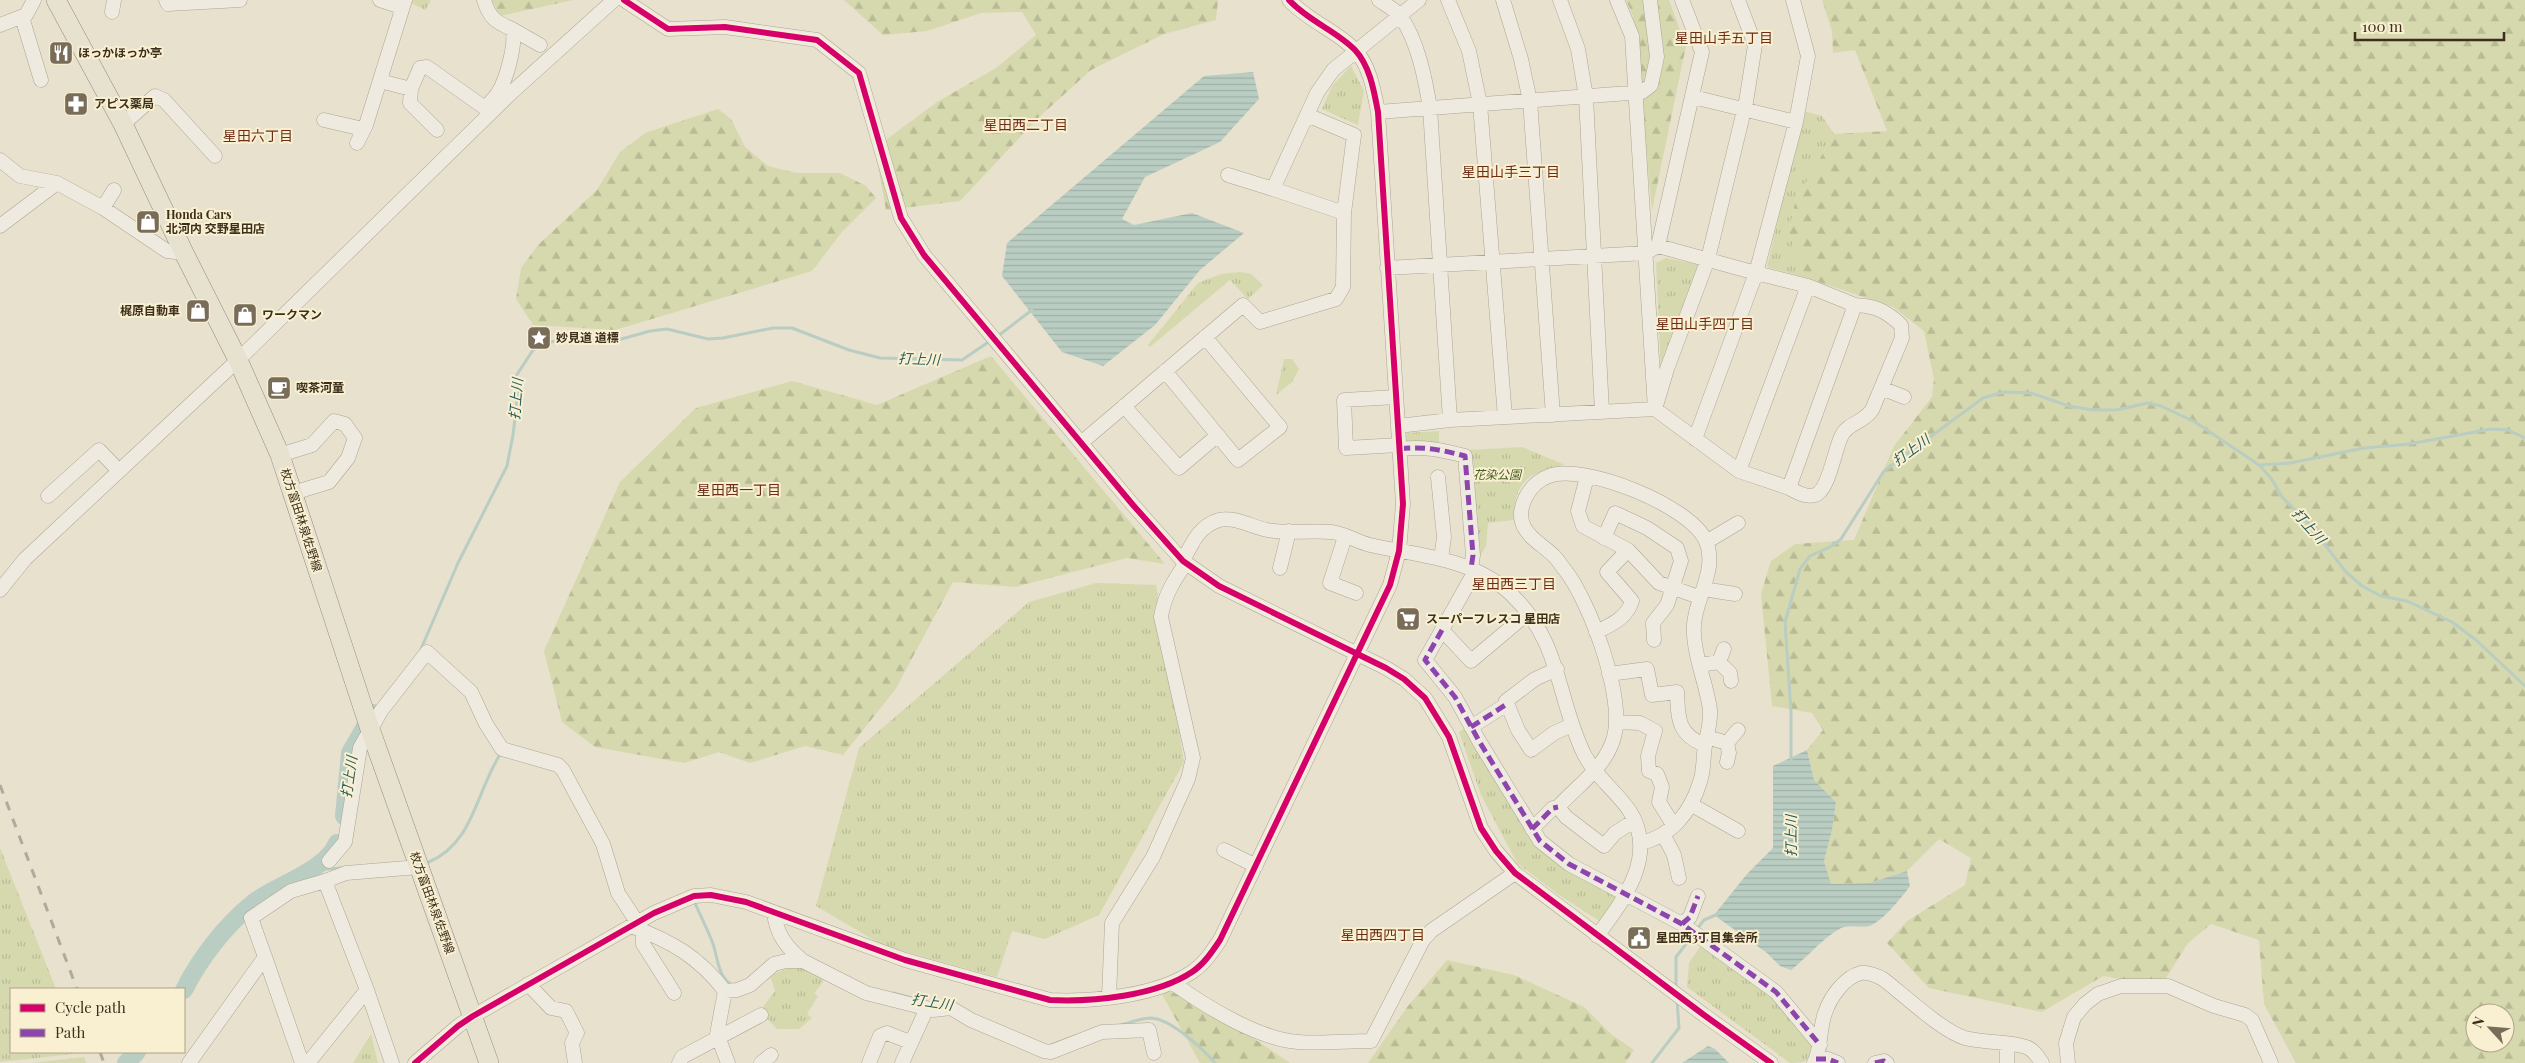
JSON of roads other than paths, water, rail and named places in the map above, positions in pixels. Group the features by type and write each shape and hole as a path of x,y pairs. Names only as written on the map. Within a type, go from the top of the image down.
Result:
{"main road":[{"name":"枚方富田林泉佐野線","path":"56,0 123,124 184,253 238,360 280,455 370,729 489,1063"}],"street":[{"path":"10,21 26,15 34,0"},
{"path":"166,0 168,4 240,0"},
{"path":"357,143 380,81 403,4 380,0"},
{"path":"484,0 488,15 497,22 540,45"},
{"path":"0,590 25,559 238,360 488,111 614,0"},
{"path":"624,0 668,29 725,27 817,40 859,73 901,218 924,255 1184,562 1219,586 1359,654 1404,679 1425,698 1449,737 1481,828 1496,851 1515,873 1597,936 1771,1063"},
{"path":"1379,0 1400,16 1411,37 1426,80 1430,108 1450,420"},
{"path":"1273,189 1317,94 1333,70 1355,50 1419,0"},
{"path":"1448,0 1469,51 1480,104 1505,417"},
{"path":"1503,0 1521,59 1530,101 1540,222 1540,259 1552,415"},
{"path":"1560,0 1578,48 1586,96 1602,412"},
{"path":"1617,0 1632,36 1654,409"},
{"path":"1378,112 1642,92 1651,85 1657,57 1650,0"},
{"path":"1658,246 1702,52 1682,0"},
{"path":"1654,409 1708,258 1744,109 1755,45 1738,0"},
{"path":"1695,439 1756,273 1796,122 1808,56 1793,0"},
{"path":"415,1063 428,1058 458,1026 473,1016 679,902 694,896 726,896 905,960 1027,996 1070,1001 1109,997 1173,983 1194,971 1207,959 1220,940 1359,654 1390,585 1399,552 1402,504 1400,447 1378,112 1372,79 1355,50 1295,2"},
{"path":"0,9 38,55 41,80"},
{"path":"488,111 498,92 512,54 515,38 512,29"},
{"path":"437,130 410,103 412,89 420,68 427,67 488,111"},
{"path":"380,81 412,89"},
{"path":"123,124 155,96 164,100 215,156"},
{"path":"1693,97 1796,122"},
{"path":"1081,442 1243,305 1260,322 1336,299 1343,287 1344,213 1354,135 1307,115"},
{"path":"324,120 363,129"},
{"path":"0,160 20,176 57,183 103,208 167,251 184,253"},
{"path":"1228,175 1344,213"},
{"path":"0,226 57,183"},
{"path":"103,208 114,190"},
{"path":"1387,268 1645,253 1658,246 1808,286 1855,305 1873,306 1888,312 1901,325 1902,338 1866,419 1848,427 1842,435 1826,481 1820,492 1815,496 1805,495 1739,471 1654,409 1450,420 1398,426"},
{"path":"1739,471 1808,286"},
{"path":"1789,488 1855,305"},
{"path":"1165,371 1238,460 1280,427 1205,337"},
{"path":"1881,388 1904,397"},
{"path":"1396,397 1344,400 1346,448 1421,446 1465,456 1473,570 1425,660 1455,697 1532,829 1540,841 1569,864 1626,896 1682,924 1776,992 1816,1056 1838,1063"},
{"path":"1124,406 1179,468 1218,435"},
{"path":"280,455 312,444 334,420 345,424 355,438 348,458 329,482 292,493"},
{"path":"48,496 99,450 119,471"},
{"path":"1532,829 1595,771 1607,757 1615,735 1616,722 1609,674 1596,632 1576,584 1554,556 1535,541 1524,527 1520,512 1529,491 1548,476 1559,474 1587,477 1638,491 1663,503 1699,530 1706,542 1709,560 1696,608 1694,634 1710,712 1701,781 1692,805 1684,817 1655,840 1640,843"},
{"path":"1438,477 1444,537 1441,559"},
{"path":"1587,477 1580,501 1579,520 1587,530 1628,550 1659,583 1672,589 1701,593 1735,594"},
{"path":"1604,538 1615,513 1648,528 1677,548 1681,561 1667,606 1653,623 1654,640"},
{"path":"1109,997 1112,923 1153,857 1188,779 1193,758 1162,617 1163,604 1200,529 1220,520 1230,519 1268,530 1333,532 1399,552 1441,559 1473,570 1510,593 1528,613 1546,639 1557,669 1572,726 1595,771 1628,810 1634,821 1640,843 1638,866 1626,896 1597,936"},
{"path":"1706,542 1738,523"},
{"path":"1280,568 1289,531"},
{"path":"1345,537 1330,583 1356,592"},
{"path":"1596,632 1614,624 1630,607 1632,601 1607,572 1628,550"},
{"path":"1442,630 1471,661 1528,613"},
{"path":"329,861 345,842 360,748 381,711 427,652 471,692 486,724 502,749 558,765 563,770 603,844 618,894 637,926 643,944 674,994"},
{"path":"1700,666 1722,656 1730,673 1731,681"},
{"path":"1557,669 1523,686 1506,701 1518,730 1532,750 1554,734 1572,726"},
{"path":"1609,674 1647,669 1652,696 1677,692 1678,717 1685,733 1692,740 1727,743"},
{"path":"1471,727 1507,704"},
{"path":"1616,722 1640,723 1655,731 1648,756 1649,771 1657,774 1662,787 1659,802 1668,830 1679,878"},
{"path":"1727,743 1738,730"},
{"path":"1727,743 1729,753 1727,762"},
{"path":"1692,805 1738,831"},
{"path":"1558,807 1566,817 1604,846 1615,834 1634,821"},
{"path":"1224,850 1256,866"},
{"path":"302,1063 251,918 291,891 346,873 419,867"},
{"path":"1173,983 1201,1002 1277,1038 1298,1042 1371,1041 1423,940 1431,931 1515,873"},
{"path":"325,881 367,990 392,1063"},
{"path":"1682,924 1690,917 1698,896"},
{"path":"774,912 775,924 781,938 791,951 803,961 866,993 927,1008 950,1008 971,1020 1051,1052 1102,1032 1150,1030 1154,1053"},
{"path":"637,926 690,954 710,972 725,991"},
{"path":"189,1063 265,957"},
{"path":"725,991 737,990 750,985 770,970 774,964 786,961 803,961"},
{"path":"1816,1056 1824,1014 1830,1002 1840,988 1861,973 1873,974 1884,979 1946,1028 1962,1037 2026,1047 2036,1054 2042,1063"},
{"path":"528,984 551,1008 566,1011 577,1033 572,1043 575,1063"},
{"path":"2068,1063 2066,1043 2074,1017 2085,1004 2098,994 2121,986 2168,986 2214,1006 2245,1015 2252,1020 2271,1063"},
{"path":"308,1063 367,990"},
{"path":"725,991 716,1034 728,1063"},
{"path":"902,1063 927,1008"},
{"path":"679,1063 682,1058 761,1015"},
{"path":"868,1063 880,1036 886,1033 910,1042"},
{"path":"2007,1044 2007,1063"},
{"path":"1875,1063 1878,1061 1887,1063"}],"water":[{"path":"1253,72 1259,99 1220,142 1145,177 1122,219 1134,225 1192,213 1244,233 1200,270 1155,325 1103,366 1062,352 1002,276 1007,243 1204,76"},
{"path":"1807,750 1814,780 1836,802 1832,830 1824,861 1831,884 1869,883 1907,871 1910,886 1891,909 1874,924 1841,928 1827,937 1791,970 1780,966 1767,953 1714,915 1747,874 1773,848 1773,766"},
{"path":"1708,1046 1715,1049 1729,1063 1682,1063"}],"waterway":[{"name":"打上川","path":"998,336 1032,310"},
{"name":"打上川","path":"421,649 458,563 507,466 518,393 516,376 533,350 542,344 560,340 611,342 650,331 667,329 708,339 723,338 773,328 792,328 849,350 880,358 962,360 990,341"},
{"name":"打上川","path":"1791,761 1791,712 1785,622 1800,569 1810,556 1832,546 1841,539 1884,471 1983,398 2004,392 2031,393 2069,406 2093,410 2116,410 2148,403 2161,406 2195,422 2259,465 2271,478 2282,497 2308,523 2346,572 2362,586 2381,596 2407,601 2452,622 2476,640 2525,686"},
{"path":"2259,465 2290,463 2364,448 2409,444 2491,429 2508,430 2525,438"},
{"name":"打上川","path":"344,816 350,753 373,713"},
{"name":"打上川","path":"429,862 444,853 456,842 465,829 501,753"},
{"name":"打上川","path":"185,988 214,943 243,912 263,896 312,870 331,853 337,843"},
{"name":"打上川","path":"311,870 342,868"},
{"name":"打上川","path":"694,901 711,939 721,973 733,985"},
{"name":"打上川","path":"1697,929 1704,920 1718,914"},
{"name":"打上川","path":"1676,989 1676,957 1692,936"},
{"name":"打上川","path":"893,993 916,999"},
{"name":"打上川","path":"1652,1063 1679,1028 1677,1000"},
{"name":"打上川","path":"1120,1025 1147,1018 1168,1023 1186,1035 1215,1063"},
{"name":"打上川","path":"1046,1047 1075,1036"},
{"name":"打上川","path":"126,1063 136,1053"}],"railway":[{"path":"0,785 77,988"},
{"path":"100,1053 104,1063"}],"place":[{"name":"ほっかほっか亭","path":"61,53"},
{"name":"アピス薬局","path":"76,104"},
{"name":"Honda Cars 北河内 交野星田店","path":"148,222"},
{"name":"梶原自動車","path":"198,311"},
{"name":"ワークマン","path":"245,315"},
{"name":"妙見道 道標","path":"539,338"},
{"name":"喫茶河童","path":"279,388"},
{"name":"スーパーフレスコ 星田店","path":"1408,619"},
{"name":"星田西3丁目集会所","path":"1639,938"}],"district":[{"name":"星田山手五丁目","path":"1724,38"},
{"name":"星田西二丁目","path":"1026,125"},
{"name":"星田六丁目","path":"258,136"},
{"name":"星田山手三丁目","path":"1511,172"},
{"name":"星田山手四丁目","path":"1705,324"},
{"name":"星田西一丁目","path":"739,490"},
{"name":"星田西三丁目","path":"1514,584"},
{"name":"星田西四丁目","path":"1383,935"}],"park label":[{"name":"花染公園","path":"1497,475"}]}
